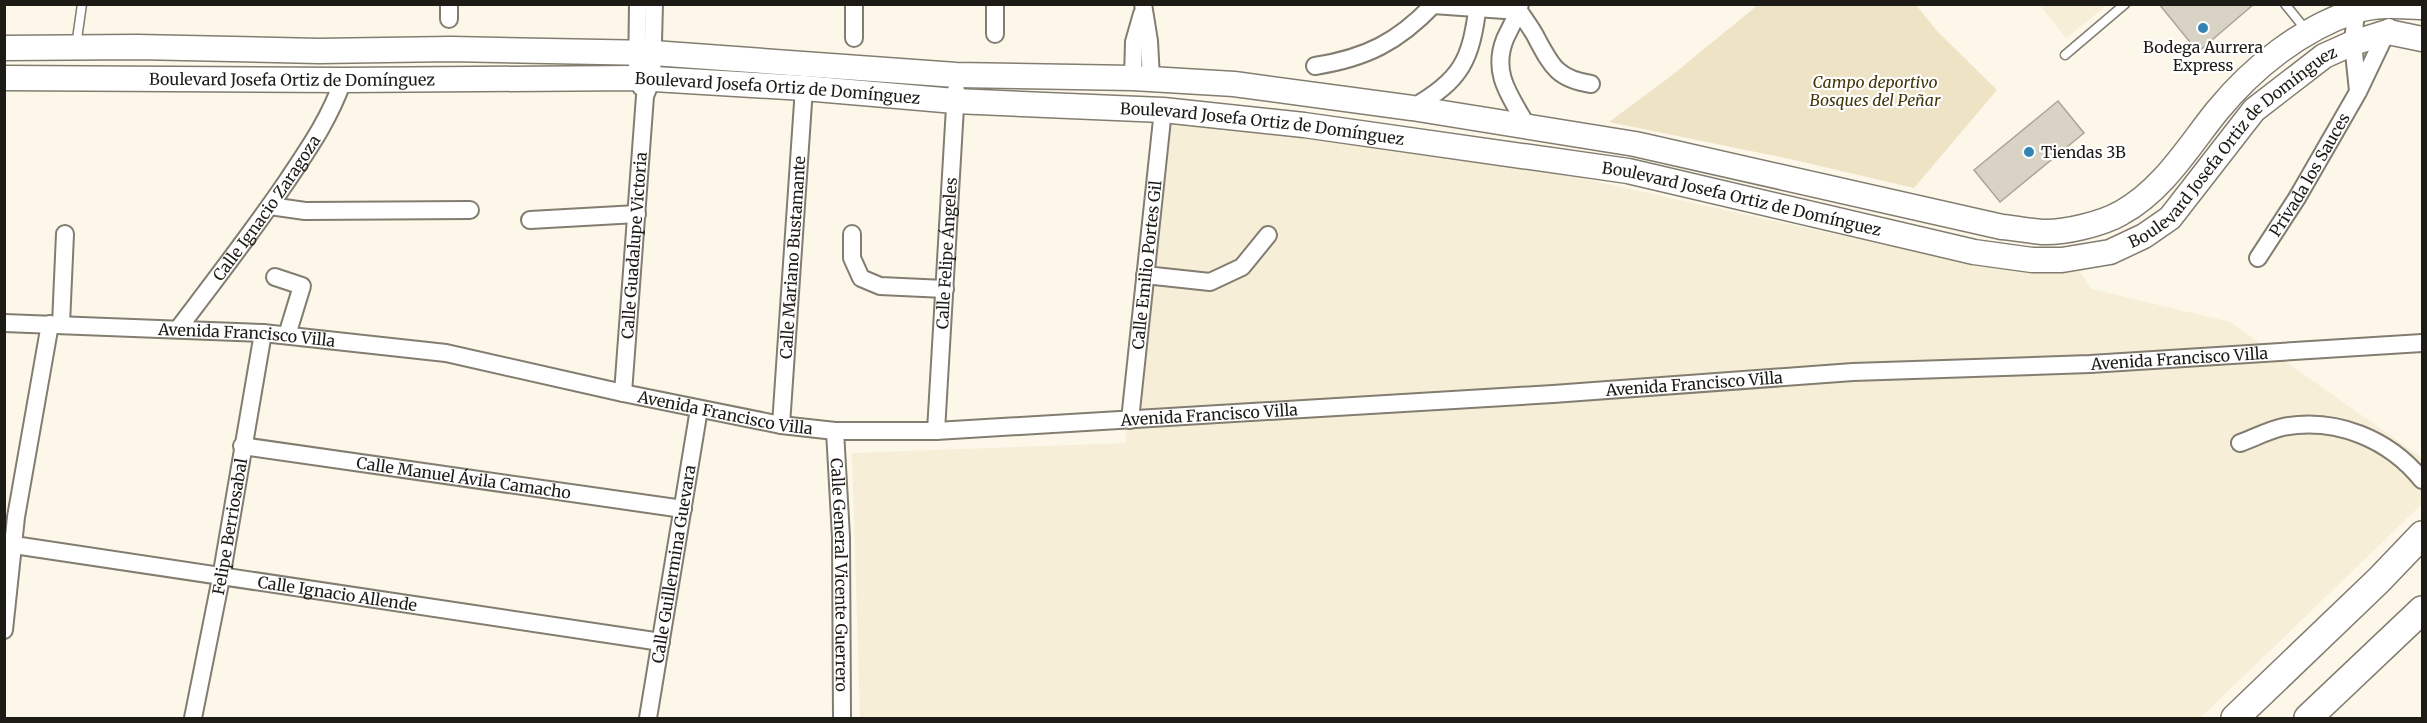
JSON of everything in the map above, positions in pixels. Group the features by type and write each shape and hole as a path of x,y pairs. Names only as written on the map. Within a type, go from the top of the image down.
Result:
{"main road":[{"path":"2235,718 2371,588 2422,535"},
{"path":"2308,718 2422,610"}],"street":[{"path":"638,4 645,53"},
{"path":"645,53 654,4"},
{"path":"854,4 854,38"},
{"path":"995,4 995,34"},
{"path":"1315,66 1342,62 1392,41 1414,25 1433,5 1519,8"},
{"name":"Boulevard Josefa Ortiz de Domínguez","path":"4,48 137,47 319,51 451,49 645,53 956,75 1142,79 1234,84 1412,108 1635,144 2016,229 2043,232 2079,228 2120,214 2153,189 2235,90 2266,62 2307,32 2356,11 2392,5 2422,7"},
{"name":"Privada los Sauces","path":"2258,258 2297,198 2358,92 2388,33 2392,5"},
{"path":"1412,108 1433,96 1451,81 1465,63 1474,41 1478,7"},
{"path":"1142,79 1149,40 1143,8"},
{"path":"1519,8 1546,59 1557,71 1573,81 1591,84"},
{"path":"1519,8 1504,42 1500,57 1500,72 1527,126"},
{"path":"2356,11 2353,43 2358,92"},
{"name":"Boulevard Josefa Ortiz de Domínguez","path":"4,78 135,77 804,88 955,101 1163,110 1304,124 1628,171 1974,252 2062,260 2110,252 2144,236 2170,218 2254,110 2325,56 2353,43 2388,33 2422,39"},
{"path":"135,77 137,47"},
{"name":"Calle Guadalupe Victoria","path":"623,393 637,214 645,53"},
{"name":"Calle Felipe Ángeles","path":"936,431 956,75"},
{"path":"1091,78 1092,107"},
{"name":"Calle Ignacio Zaragoza","path":"178,329 270,206 319,134 343,80"},
{"name":"Calle Mariano Bustamante","path":"781,425 804,88"},
{"path":"2235,90 2254,110"},
{"path":"1304,124 1310,95"},
{"name":"Calle Emilio Portes Gil","path":"1130,420 1163,110"},
{"path":"1869,227 1877,198"},
{"path":"270,206 305,211 470,210"},
{"path":"530,220 637,214"},
{"path":"2011,257 2016,229"},
{"path":"4,630 7,584 14,545 10,517 55,324 65,234"},
{"path":"852,234 852,258 861,278 880,286 945,290"},
{"path":"1145,275 1210,282 1242,267 1268,235"},
{"path":"275,277 302,286 287,335"},
{"name":"Avenida Francisco Villa","path":"4,323 263,333 446,353 699,410 781,425 835,431 936,431 1552,394 1853,372 2090,364 2422,343"},
{"name":"Felipe Berriosabal","path":"193,718 221,578 263,333"},
{"name":"Calle Guillermina Guevara","path":"648,718 699,410"},
{"path":"2240,442 2283,427 2326,424 2368,437 2392,450 2410,465 2422,480"},
{"name":"Calle General Vicente Guerrero","path":"835,431 841,537 842,718"},
{"name":"Calle Manuel Ávila Camacho","path":"242,446 683,509"},
{"name":"Calle Ignacio Allende","path":"14,545 221,578 661,642"}],"lane":[{"path":"76,48 82,4"},
{"path":"2065,55 2125,4"},
{"path":"2285,4 2307,32"}],"shaded area":[{"path":"2040,5 2107,5 2066,38"},
{"path":"1167,116 1562,174 1883,245 2029,269 2079,271 2092,289 2230,322 2422,458 2422,504 2200,718 860,718 852,453 1125,443"}],"green space":[{"name":"Campo deportivo Bosques del Peñar","path":"1759,4 1916,5 1937,31 1997,90 1914,188 1790,159 1609,122 1671,76"}],"building":[{"name":"Bodega Aurrera Express","path":"2159,4 2254,4 2198,52"},
{"name":"Tiendas 3B","path":"2058,101 2084,133 2000,202 1974,170"}],"place":[{"name":"Bodega Aurrera Express","path":"2203,28"},
{"name":"Tiendas 3B","path":"2029,152"}]}
